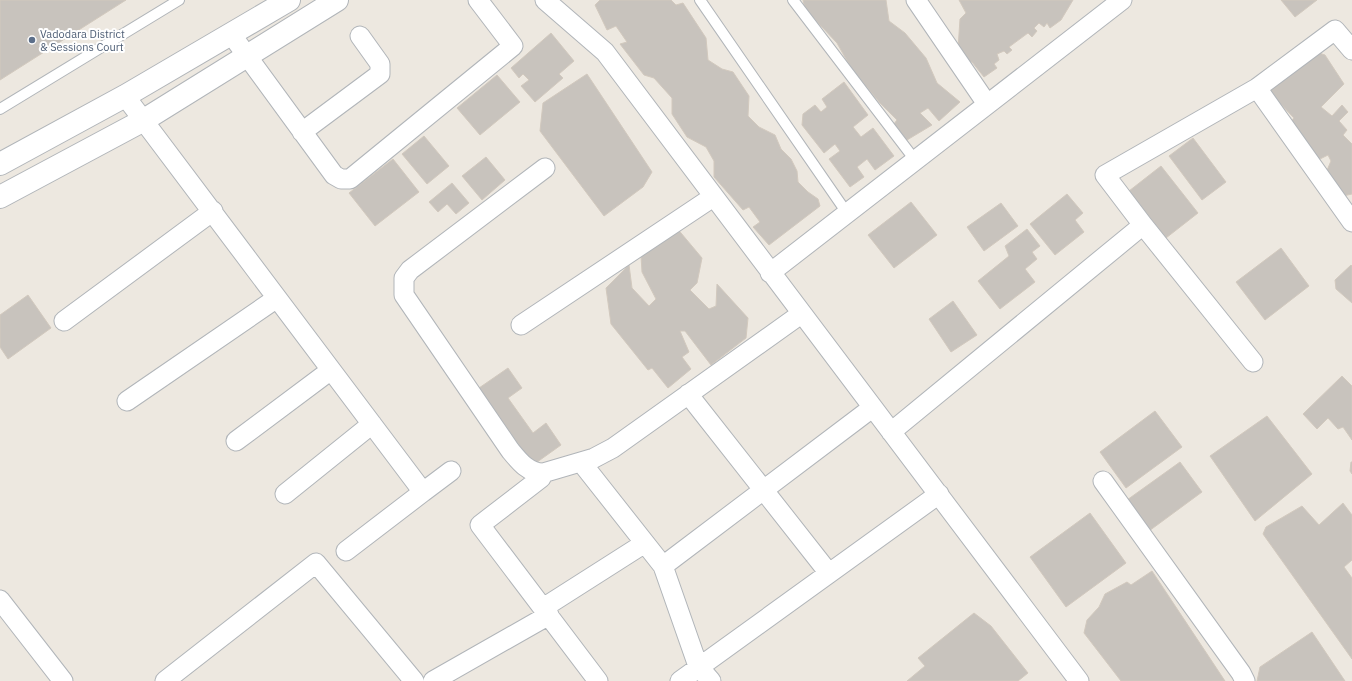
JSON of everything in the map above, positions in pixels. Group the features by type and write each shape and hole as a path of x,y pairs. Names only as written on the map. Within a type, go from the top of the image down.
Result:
{"street":[{"path":"0,164 125,96 289,0"},
{"path":"0,197 144,120 337,0"},
{"path":"231,34 334,175 341,179 350,179 513,46 478,0"},
{"path":"545,0 605,52 770,273 939,494 1079,681"},
{"path":"916,0 987,104"},
{"path":"770,273 1122,0"},
{"path":"1253,362 1143,225 1105,175 1257,88 1335,30 1352,50"},
{"path":"302,132 380,74 380,64 360,36"},
{"path":"1257,88 1352,222"},
{"path":"125,96 423,492"},
{"path":"545,168 410,270 404,278 404,295 490,424 522,464 536,473 543,473 603,454 801,314"},
{"path":"521,325 713,197"},
{"path":"64,321 213,211"},
{"path":"891,432 1143,225"},
{"path":"127,401 277,298"},
{"path":"236,440 331,370"},
{"path":"688,394 828,572"},
{"path":"663,566 872,408"},
{"path":"285,494 372,424"},
{"path":"581,462 663,566 698,666 711,681"},
{"path":"346,551 451,471"},
{"path":"543,473 541,478 480,525 598,681"},
{"path":"1103,481 1242,673 1245,681"},
{"path":"680,681 698,666 828,572 939,494"},
{"path":"433,681 546,612 644,543"},
{"path":"165,681 316,563 414,681"},
{"path":"0,600 63,681"}],"lane":[{"path":"0,109 179,0"},
{"path":"700,0 847,213"},
{"path":"793,0 915,160"}],"building":[{"name":"Vadodara District & Sessions Court","path":"0,0 126,0 0,80"},
{"path":"600,0 671,0 676,5 683,3 706,38 708,60 722,69 733,72 749,96 748,116 759,127 775,135 781,149 791,159 797,171 798,182 818,199 820,206 769,245 753,227 760,222 749,207 743,210 714,177 714,161 706,147 687,137 672,114 672,98 654,78 644,75 620,44 627,42 616,26 607,30 595,5"},
{"path":"803,0 886,0 889,21 905,33 926,58 937,83 960,102 939,121 928,108 920,113 932,125 907,140 893,125 897,120 880,103 851,68 837,43 805,9"},
{"path":"959,0 1073,0 1061,20 1050,28 1047,23 1044,27 1039,23 1034,28 1037,31 1032,37 1028,33 1009,47 1012,50 1007,54 1004,51 997,54 999,60 994,64 997,68 984,77 972,62 970,62 958,49 960,19 966,13"},
{"path":"1281,0 1317,0 1295,17"},
{"path":"551,33 574,61 559,74 563,78 535,102 521,86 529,80 523,74 519,78 511,68"},
{"path":"1313,51 1325,55 1344,84 1321,107 1332,116 1342,105 1348,112 1339,121 1347,130 1343,135 1352,144 1352,194 1343,196 1325,175 1331,161 1328,155 1318,160 1289,124 1294,118 1267,90"},
{"path":"587,74 652,172 643,187 604,216 540,131 543,103"},
{"path":"497,75 520,102 480,135 457,108"},
{"path":"844,82 868,115 853,127 861,137 873,128 894,156 875,170 867,159 857,167 864,177 850,187 829,159 840,151 835,144 824,153 802,125 803,114 815,105 821,112 827,107 822,99"},
{"path":"424,136 449,166 427,184 402,154"},
{"path":"1193,138 1226,182 1202,200 1169,156"},
{"path":"486,157 505,180 482,200 462,176"},
{"path":"393,159 419,192 375,226 349,193"},
{"path":"1161,166 1198,213 1166,238 1129,191"},
{"path":"452,183 469,203 456,214 447,204 438,212 429,202"},
{"path":"1067,194 1083,213 1075,220 1084,232 1055,255 1030,224"},
{"path":"911,202 937,235 894,268 868,235"},
{"path":"1001,203 1018,226 984,251 967,227"},
{"path":"676,227 702,258 697,283 690,290 709,309 716,306 717,284 748,318 746,338 711,365 685,331 680,331 689,352 682,357 691,369 668,388 652,368 648,370 611,324 606,288 629,265 632,288 649,306 656,299 642,272 641,256"},
{"path":"1027,229 1040,246 1032,252 1037,259 1025,269 1035,282 1000,309 978,281 1009,256 1005,246"},
{"path":"1281,248 1309,286 1265,320 1236,282"},
{"path":"1351,265 1352,303 1336,289 1335,280"},
{"path":"28,295 51,328 8,359 0,347 0,315"},
{"path":"953,301 977,335 951,352 929,319"},
{"path":"508,368 522,388 508,398 533,433 546,423 561,445 533,465 479,388"},
{"path":"1342,376 1352,386 1352,440 1343,427 1338,429 1328,418 1317,429 1303,414"},
{"path":"1155,411 1182,447 1126,488 1100,452"},
{"path":"1267,416 1312,474 1255,521 1210,456"},
{"path":"1180,462 1202,492 1149,531 1127,500"},
{"path":"1352,462 1352,474 1350,471"},
{"path":"1343,503 1352,515 1352,560 1344,567 1352,578 1352,659 1263,534 1266,527 1302,506 1319,525"},
{"path":"1090,513 1126,563 1066,607 1030,557"},
{"path":"1152,571 1225,681 1121,681 1084,633 1087,620 1099,607 1105,594 1127,582 1131,585"},
{"path":"974,613 991,626 1028,673 1018,681 907,681 925,666 918,658"},
{"path":"1312,632 1345,681 1257,681 1260,667"}],"place":[{"name":"Vadodara District & Sessions Court","path":"32,40"}]}
